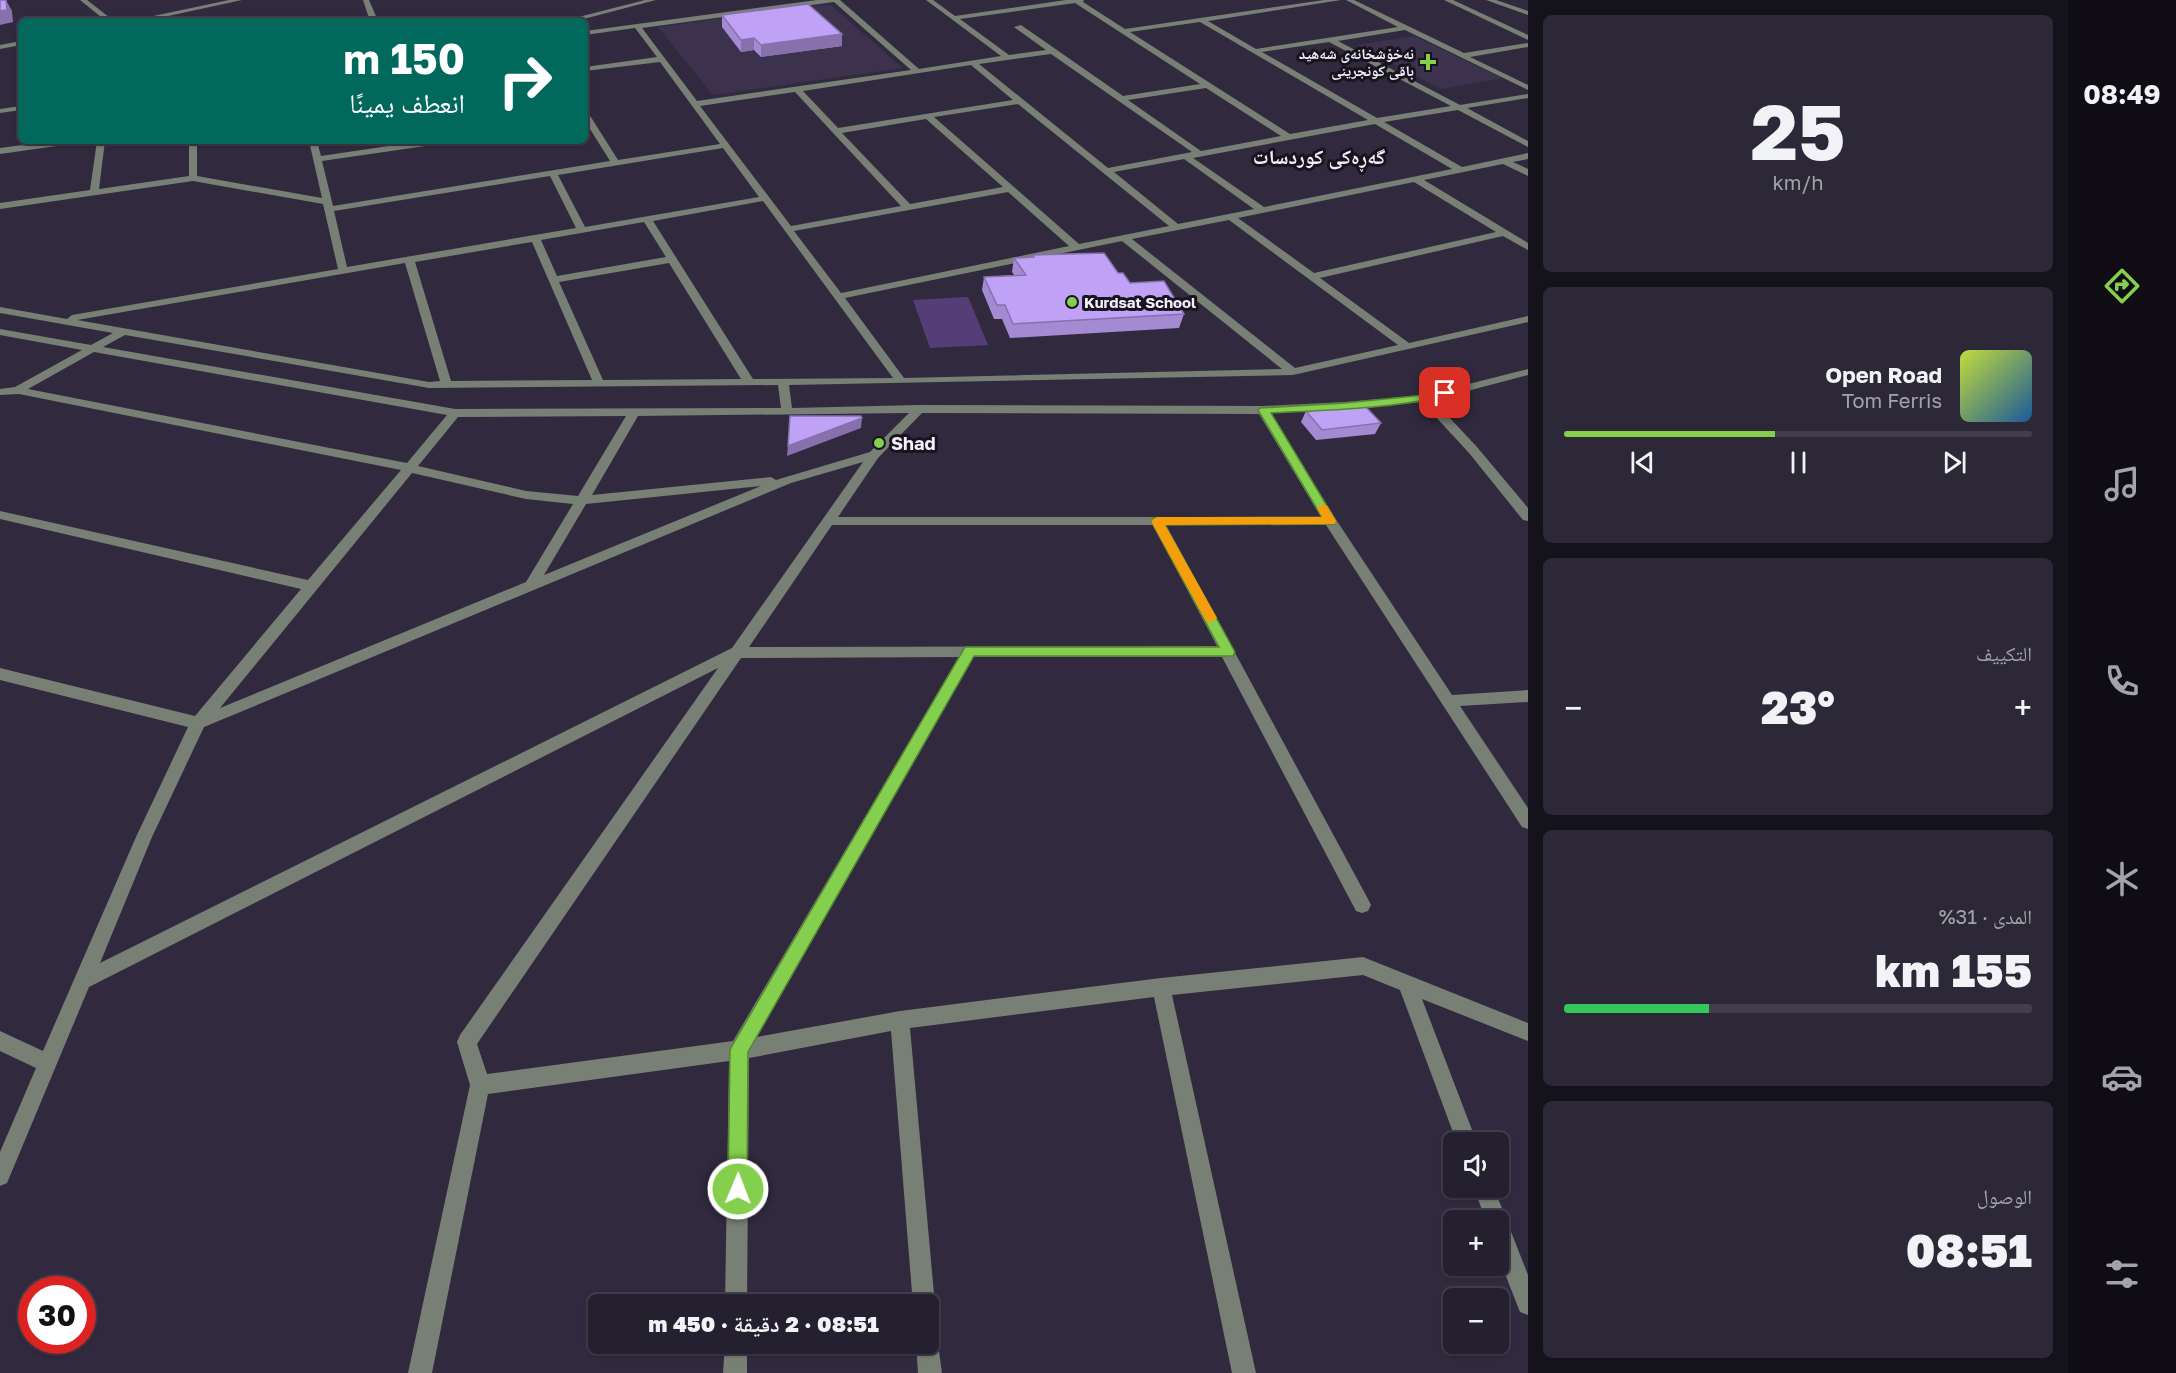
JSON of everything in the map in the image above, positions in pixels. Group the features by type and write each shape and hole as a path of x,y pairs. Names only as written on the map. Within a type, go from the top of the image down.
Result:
{"street":[{"path":"83,0 106,18"},
{"path":"195,0 206,7"},
{"path":"149,18 239,0"},
{"path":"366,0 373,18"},
{"path":"579,18 653,0"},
{"path":"588,27 785,0"},
{"path":"588,33 834,0 917,71"},
{"path":"928,0 1008,58"},
{"path":"953,18 1081,0"},
{"path":"1260,0 1278,9"},
{"path":"1124,31 1338,0"},
{"path":"1349,0 1528,88"},
{"path":"1447,0 1528,38"},
{"path":"1489,0 1528,13"},
{"path":"1077,1 1288,137"},
{"path":"1497,24 1528,19"},
{"path":"1201,20 1461,170"},
{"path":"637,26 901,381"},
{"path":"1018,27 1200,154"},
{"path":"1254,51 1406,28"},
{"path":"1332,40 1528,144"},
{"path":"0,48 18,44"},
{"path":"1462,56 1528,45"},
{"path":"696,104 1053,51"},
{"path":"588,69 662,58"},
{"path":"973,63 1177,228"},
{"path":"1121,99 1207,85"},
{"path":"797,89 907,207"},
{"path":"1106,171 1376,121 1528,96"},
{"path":"836,131 1020,101"},
{"path":"0,111 18,108"},
{"path":"928,116 1077,248"},
{"path":"588,120 615,163"},
{"path":"0,151 50,144"},
{"path":"94,192 101,144"},
{"path":"193,144 193,177"},
{"path":"314,144 343,272"},
{"path":"317,159 410,144"},
{"path":"0,206 193,177 328,205 554,173 727,145"},
{"path":"840,296 1528,156"},
{"path":"1186,157 1262,210"},
{"path":"1505,160 1528,173"},
{"path":"554,173 582,230"},
{"path":"1416,179 1528,247"},
{"path":"790,229 1010,189"},
{"path":"62,320 767,198"},
{"path":"1230,217 1408,347"},
{"path":"647,219 749,382"},
{"path":"1311,277 1504,233"},
{"path":"535,238 599,383"},
{"path":"1124,238 1293,372"},
{"path":"553,280 673,259"},
{"path":"409,260 446,384"},
{"path":"0,310 429,385 901,381 1293,372 1528,319"},
{"path":"0,399 124,331"},
{"path":"0,332 455,413 787,412 919,409 1263,410 1345,406 1425,398 1528,372"},
{"path":"783,382 787,412"},
{"path":"0,392 17,390 410,468 526,495 580,500 787,480"},
{"path":"1425,398 1473,450 1528,517"},
{"path":"420,1373 480,1085 467,1042 874,455 919,409"},
{"path":"1263,410 1330,521 1528,822"},
{"path":"0,1176 144,837 198,723 455,413"},
{"path":"532,584 580,500 634,413"},
{"path":"0,674 198,723 787,480 874,455"},
{"path":"0,515 311,586"},
{"path":"827,521 1330,521"},
{"path":"1157,521 1362,904"},
{"path":"736,1294 739,1050 970,651"},
{"path":"83,981 735,653 1229,652"},
{"path":"1448,701 1528,696"},
{"path":"480,1085 739,1050 900,1020 1161,987 1363,966 1528,1032"},
{"path":"1407,984 1463,1132"},
{"path":"1161,987 1244,1373"},
{"path":"900,1020 923,1294"},
{"path":"0,1041 48,1063"},
{"path":"1509,1255 1528,1304"},
{"path":"735,1373 736,1354"},
{"path":"928,1354 930,1373"}],"shaded area":[{"path":"830,4 902,68 713,95 658,27"},
{"name":"نەخۆشخانەی شەهید باقی کونجرینی","path":"1414,36 1502,78 1441,89 1357,45"},
{"path":"968,297 988,345 930,348 913,300"}],"building":[{"path":"0,0 6,0 7,10 0,11"},
{"path":"808,4 842,34 761,45 754,38 741,40 722,15"},
{"path":"1104,253 1118,273 1123,273 1130,283 1164,281 1184,314 1013,324 1005,305 997,305 984,277 1026,275 1014,258 1034,257 1033,255"},
{"path":"1364,405 1381,423 1322,430 1306,411"},
{"path":"790,416 861,416 862,418 788,446"}],"slow traffic":[{"path":"1210,618 1157,521 1330,521 1323,508"}],"place":[{"name":"نەخۆشخانەی شەهید باقی کونجرینی","path":"1428,62"},
{"name":"Kurdsat School","path":"1072,302"},
{"name":"Shad","path":"879,443"}],"district":[{"name":"گەڕەکی کوردسات","path":"1319,156"}],"route":[{"path":"738,1189 739,1050 970,651 1229,652 1157,521 1330,521 1263,410 1345,406 1425,398 1445,393"}]}
